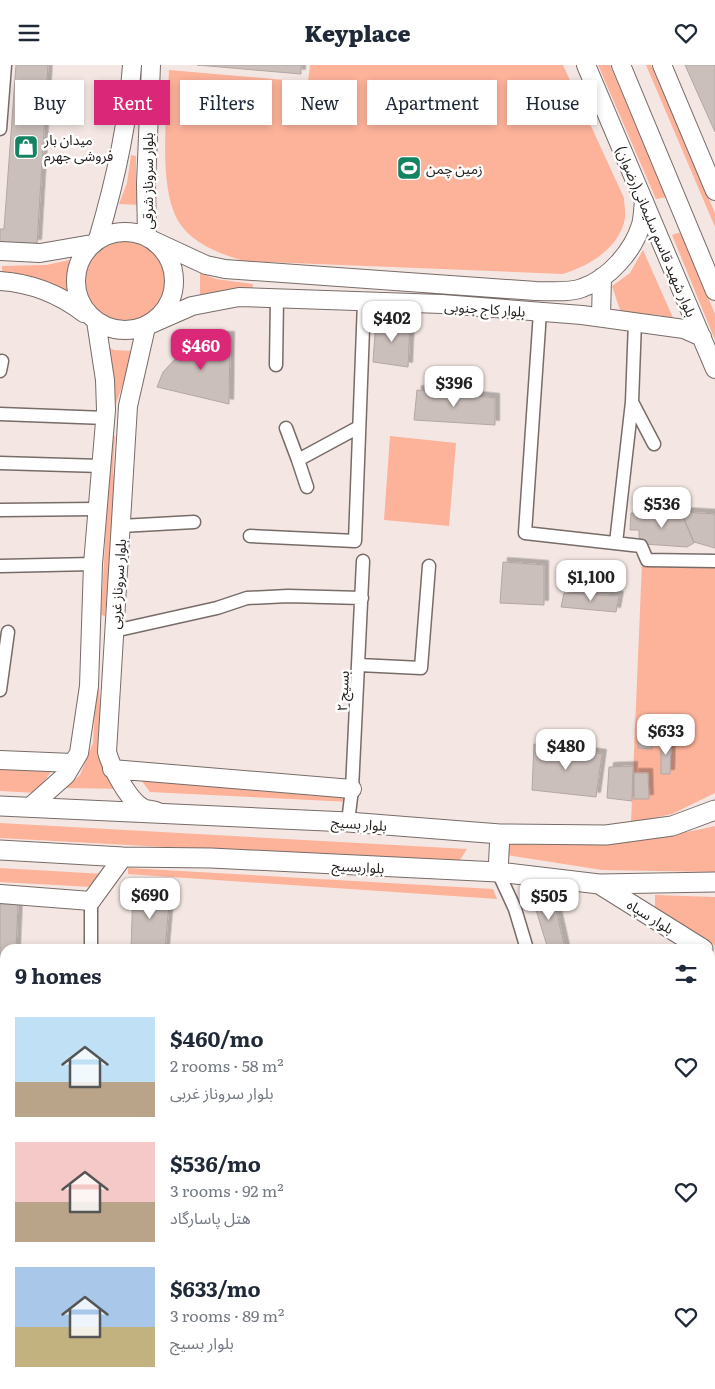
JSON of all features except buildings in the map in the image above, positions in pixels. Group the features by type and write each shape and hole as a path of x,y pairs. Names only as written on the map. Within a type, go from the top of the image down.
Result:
{"main road":[{"name":"بلوار سروناز شرقی","path":"95,242 113,189 123,143 132,65"},
{"name":"بلوار سروناز شرقی","path":"150,238 147,143 151,65"},
{"name":"بلوار شهید قاسم سلیمانی(رضوان)","path":"586,65 715,369"},
{"path":"621,65 715,291"},
{"path":"662,65 715,191"},
{"path":"123,143 147,143"},
{"name":"بلوار کاج جنوبی","path":"150,238 206,265 225,269 536,291 582,288 602,277 626,255 641,224 644,201"},
{"path":"0,251 40,253 95,242 109,234 122,232 150,238 164,251 172,266 174,282 171,299 163,313 148,325 120,331 92,319 64,298 36,286 0,281"},
{"path":"92,319 78,295 76,272 82,257 95,242"},
{"path":"272,273 274,298"},
{"path":"601,317 602,277"},
{"name":"بلوار کاج جنوبی","path":"148,325 192,306 239,297 364,301 601,317 684,329 702,337"},
{"name":"بلوار سروناز غربی","path":"30,807 66,775 79,753 89,686 89,631 93,564 106,418 105,380 92,319"},
{"name":"بلوار سروناز غربی","path":"148,325 128,406 107,752 112,769 133,800 142,807 166,814"},
{"path":"106,418 115,416 128,421"},
{"path":"89,631 102,635 114,631"},
{"path":"0,760 74,763"},
{"path":"112,769 352,789"},
{"name":"بلوار بسیج","path":"0,805 348,822 500,834 606,835 672,826 715,810"},
{"path":"498,872 500,834"},
{"name":"بلواربسیج","path":"0,850 123,857 212,858 498,872 598,883 715,882"},
{"path":"0,894 91,901 123,857"},
{"name":"بلوار سپاه","path":"598,883 695,944"}],"street":[{"path":"0,129 5,65"},
{"path":"274,298 276,365"},
{"path":"250,536 355,541 364,301"},
{"path":"540,312 525,533 641,546 647,560 715,561"},
{"path":"616,543 632,402 635,321"},
{"path":"632,402 654,444"},
{"path":"0,414 106,418"},
{"path":"298,460 359,427"},
{"path":"286,428 307,487"},
{"path":"0,463 101,466"},
{"path":"0,510 97,509"},
{"path":"121,526 194,522"},
{"name":"بسیج ۲","path":"348,822 352,789 359,665 362,561"},
{"path":"0,566 93,564"},
{"path":"359,665 421,668 429,566"},
{"path":"114,631 217,609 247,599 288,596 362,598"},
{"path":"0,689 8,632"},
{"path":"498,872 515,909 526,944"},
{"path":"91,901 91,944"}],"shaded area":[{"path":"310,65 563,65 570,80 507,80 507,125 591,125 624,198 625,218 622,229 610,247 593,261 563,274 244,261 225,255 198,241 190,235 177,219 167,186 165,147 166,125 170,125 169,70 285,80 282,80 282,125 357,125 357,80 308,80"},
{"path":"598,65 610,65 667,197 656,199"},
{"path":"646,65 651,65 715,213 715,227"},
{"path":"131,155 136,156 136,183 141,205 119,204 127,183"},
{"path":"681,232 715,314 715,340 672,235"},
{"path":"123,240 139,243 147,247 159,259 163,267 166,283 163,299 159,307 147,319 139,323 123,326 107,323 99,319 87,307 83,299 80,283 83,267 87,259 99,247 107,243"},
{"path":"643,250 674,320 659,315 621,313 612,286 630,273"},
{"path":"74,259 69,277 71,295 55,286 38,280 2,274 2,266 46,265"},
{"path":"200,273 216,279 253,284 252,291 200,298"},
{"path":"105,345 114,350 134,351 116,404"},
{"path":"111,435 115,436 113,473 116,482 105,616 101,615"},
{"path":"390,436 456,443 449,526 384,520"},
{"path":"642,562 715,564 715,793 672,814 631,823"},
{"path":"98,656 101,732 126,789 65,788 80,775 93,743"},
{"path":"0,768 52,770 37,793 0,791"},
{"path":"133,769 320,784 351,802 150,792"},
{"path":"0,823 467,849 458,863 0,838"},
{"path":"715,826 715,872 602,870 507,855 507,843 637,839"},
{"path":"0,868 104,874 92,887 0,882"},
{"path":"128,868 493,889 497,899 128,874"},
{"path":"655,895 715,897 715,944 712,944 655,911"}],"place":[{"name":"میدان بار فروشی جهرم","path":"26,147"},
{"name":"زمین چمن","path":"409,168"}]}
